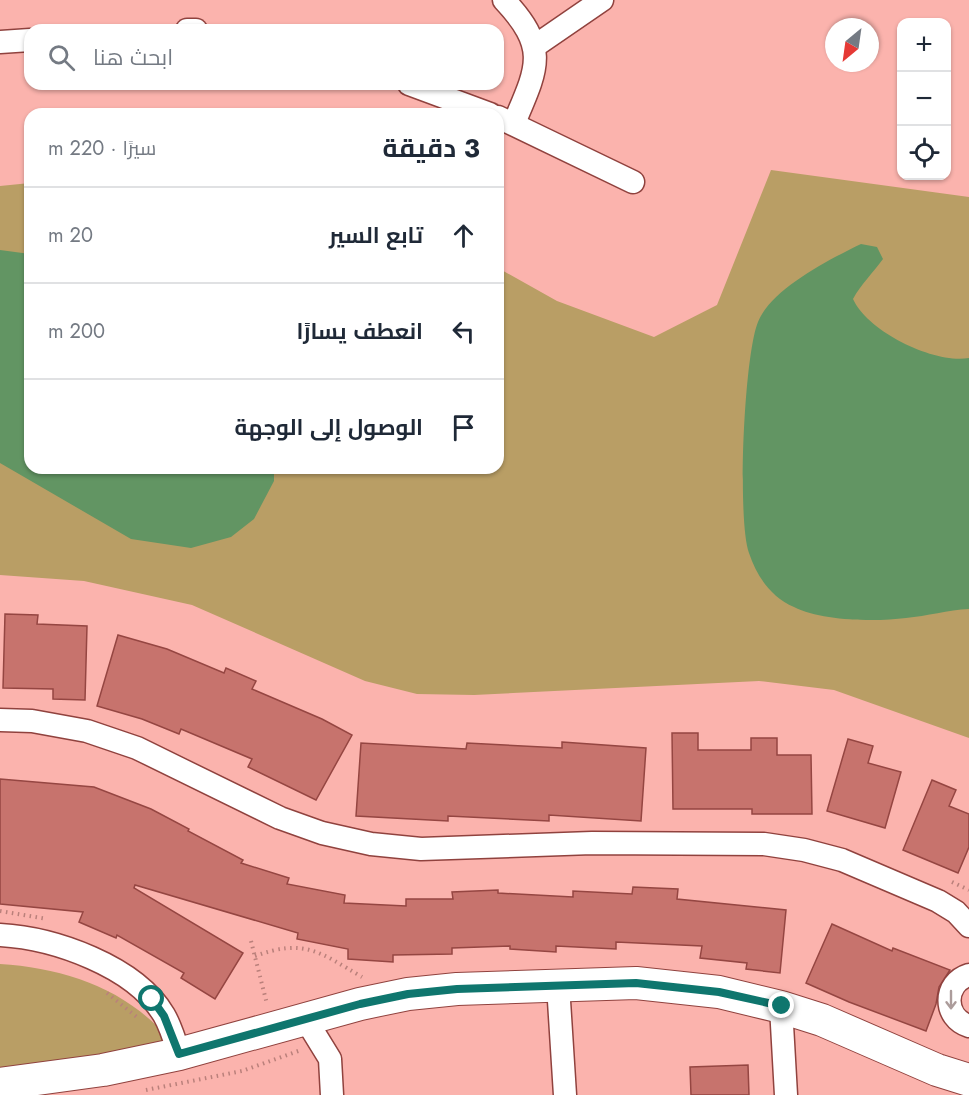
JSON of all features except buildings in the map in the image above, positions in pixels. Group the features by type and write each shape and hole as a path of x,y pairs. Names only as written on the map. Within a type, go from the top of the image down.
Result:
{"street":[{"path":"504,0 528,28 535,46 536,66 531,85 506,120 633,182"},
{"path":"535,46 576,15 602,0"},
{"path":"0,42 24,40"},
{"path":"426,90 474,108"},
{"path":"0,720 32,721 87,731 147,753 280,818 322,833 371,844 421,849 592,843 764,844 804,850 842,860 938,901 956,912 969,926"},
{"path":"0,935 44,942 116,971 152,999 164,1016 179,1054"},
{"path":"969,975 957,981 952,988 949,1005 958,1020 969,1026"},
{"path":"0,1084 104,1070 179,1054 313,1032 408,994 636,983 687,987 782,1006 822,1020 937,1070 969,1080"},
{"path":"558,985 565,1095"},
{"path":"782,1006 786,1095"},
{"path":"313,1032 330,1059 332,1095"}],"path":[{"path":"947,880 969,890"},
{"path":"251,941 268,1008"},
{"path":"255,956 278,948 307,947 366,980"},
{"path":"104,991 140,1020"},
{"path":"141,1091 242,1071 313,1032"}],"shaded area":[{"path":"771,170 969,197 969,738 834,690 759,681 474,695 417,694 365,681 192,605 84,581 0,575 0,186 24,184 24,474 504,474 504,271 557,301 654,337 717,305"},
{"path":"861,244 877,247 883,259 853,299 861,311 887,334 921,351 955,359 969,358 969,609 879,620 833,618 805,612 786,603 772,592 756,570 749,553 743,508 744,438 749,368 758,322 775,298 788,287 818,267"},
{"path":"0,250 24,253 24,474 274,474 274,481 254,519 231,537 191,548 131,539 0,463"},
{"path":"0,964 24,966 70,976 113,994 133,1006 168,1038 163,1053 0,1078"}],"route":[{"path":"152,999 164,1016 179,1054 360,1004 408,994 457,989 636,983 719,992 782,1006"}]}
